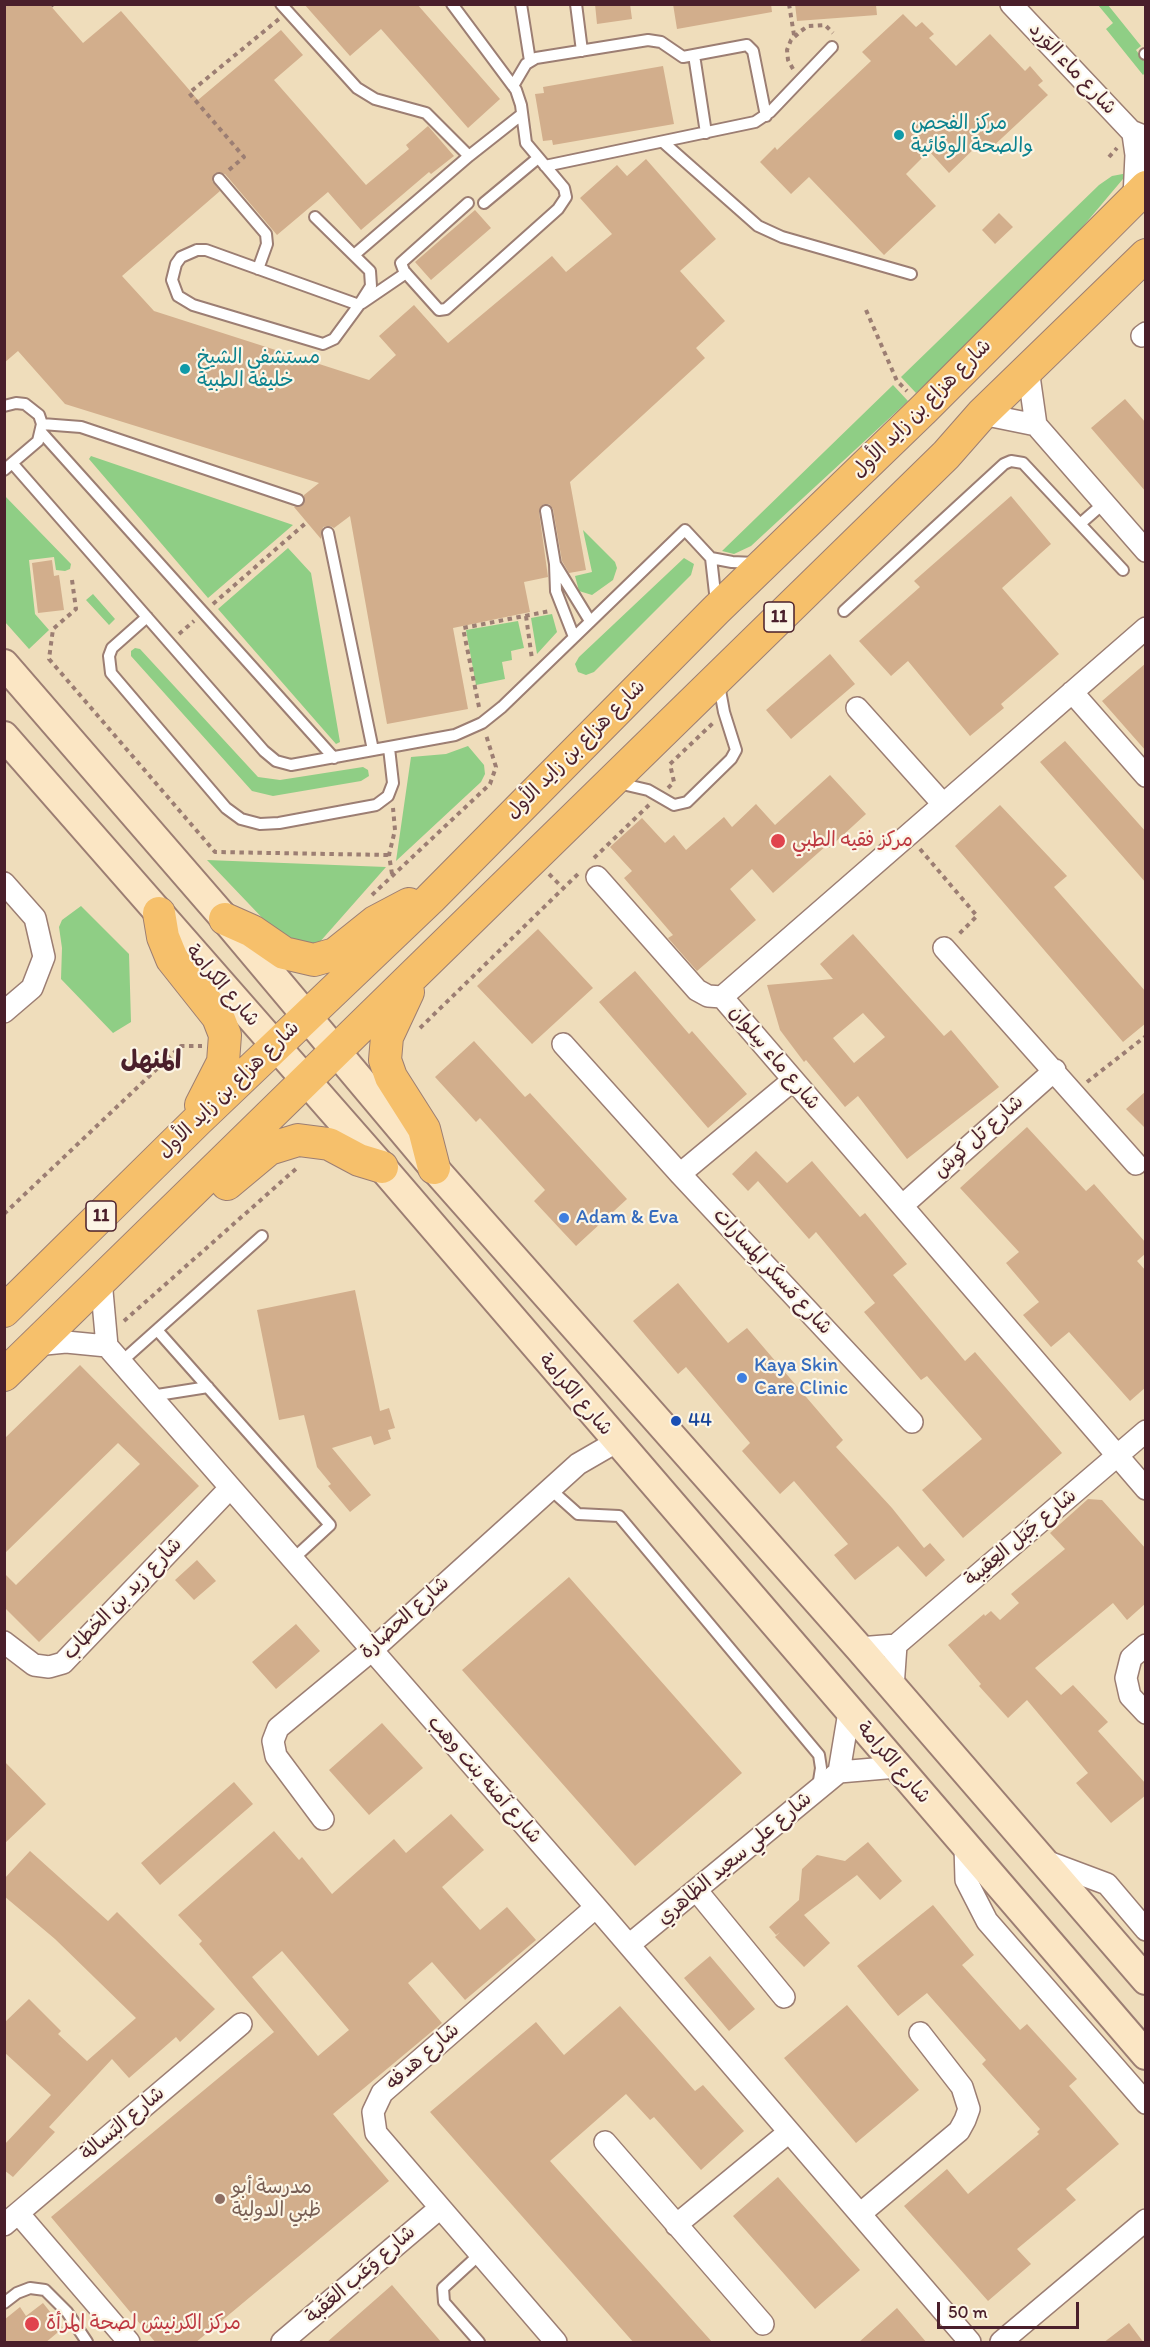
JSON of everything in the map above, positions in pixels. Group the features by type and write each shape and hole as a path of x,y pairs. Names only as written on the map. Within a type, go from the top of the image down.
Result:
{"main road":[{"name":"شارع هزاع بن زايد الأول","path":"4,1311 196,1121 430,899 716,610 924,409 1140,192"},
{"name":"11","path":"4,1375 946,455 982,414 1146,255"},
{"path":"4,664 225,919 434,1168 859,1648 1146,1980"},
{"name":"شارع الكرامة","path":"4,736 382,1167 616,1442 1146,2055"},
{"path":"225,919 252,931 284,953 314,960 344,949 388,914 430,899"},
{"path":"159,913 163,937 172,959 218,1017 226,1046 224,1062 203,1099 196,1121"},
{"path":"411,978 404,1002 387,1037 384,1052 391,1077 424,1129 434,1168"},
{"path":"187,1197 208,1193 228,1184 261,1155 278,1145 308,1139 329,1144 359,1160 382,1167"}],"street":[{"name":"شارع ماء الوَرد","path":"1011,4 1139,136 1136,155 1140,192"},
{"path":"1028,369 1036,425 1146,551"},
{"path":"982,414 1036,425"},
{"name":"شارع ماء سِلوان","path":"1146,628 722,997 792,1081 903,1205 1146,1489"},
{"path":"1072,692 1146,776"},
{"path":"857,708 943,804"},
{"path":"588,872 697,990 708,996 722,997"},
{"path":"4,883 35,918 44,957 32,988 4,1012"},
{"path":"944,948 1075,1092 1136,1164"},
{"name":"شارع مَسكَر المِسارات","path":"563,1044 680,1174 912,1422"},
{"name":"شارع تل كوش","path":"903,1205 1055,1070"},
{"path":"680,1174 792,1081"},
{"path":"35,1345 106,1341 101,1280"},
{"name":"شارع آمنه بنت وهب","path":"106,1341 150,1396 596,1907 970,2343"},
{"name":"شارع جَبَل العِقيبة","path":"896,1645 1146,1431"},
{"name":"شارع الحضارة","path":"322,1819 276,1756 273,1741 278,1728 371,1651 578,1464 616,1442"},
{"name":"شارع زيد بن الخطاب","path":"4,1642 34,1665 50,1667 63,1663 230,1488"},
{"path":"859,1648 896,1645 893,1688"},
{"path":"1146,1645 1131,1658 1126,1678 1130,1696 1146,1713"},
{"path":"849,1712 840,1772 897,1767"},
{"name":"شارع علي سعيد الظاهري","path":"629,1946 840,1772"},
{"path":"965,1846 966,1880 987,1921 1146,2103"},
{"path":"1041,1859 1107,1884 1146,1930"},
{"path":"697,1891 784,1997"},
{"name":"شارع هدفه","path":"549,2340 480,2254 376,2133 373,2112 382,2093 596,1907"},
{"name":"شارع البَسالة","path":"11,2219 241,2024"},
{"path":"860,2214 959,2131 969,2109 962,2087 920,2033"},
{"path":"676,2224 789,2132"},
{"path":"606,2142 763,2324"},
{"name":"شارع وَعَب العَقَبة","path":"282,2343 440,2208"},
{"path":"11,2219 129,2343"},
{"path":"1001,2343 1146,2220"}],"lane":[{"path":"452,4 513,86 520,100 524,138 564,188 564,202 446,309 437,309 406,273 401,266 402,261 468,203"},
{"path":"513,86 530,61 521,4"},
{"path":"576,4 582,51"},
{"path":"284,8 357,88 375,99 426,113 469,156"},
{"path":"530,61 648,40 660,42 680,56 743,44 750,46 753,51 766,116"},
{"path":"484,203 541,162 663,142 748,124 766,116 836,44"},
{"path":"694,55 706,133"},
{"path":"354,255 469,156 522,115"},
{"path":"663,142 758,226 782,237 911,274"},
{"path":"219,179 266,234 267,244 258,269"},
{"path":"315,217 372,276 371,286 359,304 334,339 318,344 193,306 178,296 172,280 176,264 188,252 206,250 359,304"},
{"path":"359,304 406,273"},
{"path":"4,406 16,403 25,404 39,415 42,428 334,758"},
{"path":"42,428 81,427 298,500"},
{"path":"42,428 33,448 9,467 276,761 298,765 455,735 482,723 685,530 711,558 715,579 716,610"},
{"path":"844,611 1011,460 1023,463 1123,570"},
{"path":"1080,524 1104,503"},
{"path":"546,511 555,564 556,591 574,637"},
{"path":"328,533 373,750"},
{"path":"711,558 743,563 766,562"},
{"path":"555,564 590,621"},
{"path":"147,617 112,648 109,656 111,673 233,814 250,823 279,823 376,805 388,796 391,790 389,747"},
{"path":"612,782 637,786 659,795 674,805 684,804 734,755 737,745 724,712 718,676"},
{"path":"121,1362 262,1236"},
{"path":"158,1330 330,1525 292,1560"},
{"path":"150,1396 208,1387"},
{"path":"550,1489 578,1514 618,1516 819,1755 821,1768 817,1791"},
{"path":"479,2343 444,2302 443,2288 480,2254"},
{"path":"4,2303 17,2293 30,2288 45,2290 66,2312 87,2343"}],"path":[{"path":"789,4 794,36"},
{"path":"219,179 244,157 189,93 284,8"},
{"path":"800,80 786,55 788,44 794,36 808,26 825,24 836,44"},
{"path":"866,310 897,381 924,409"},
{"path":"170,643 307,522"},
{"path":"368,898 494,779 496,761 482,723 463,628 562,608"},
{"path":"526,616 535,675"},
{"path":"384,1052 396,1052 588,872 659,795 674,782 670,764 724,712"},
{"path":"391,790 395,828 389,855 392,875"},
{"path":"908,834 977,916 944,948"},
{"path":"1075,1092 1146,1036"},
{"path":"4,1214 181,1046 226,1046"},
{"path":"106,1341 311,1154 308,1139"}],"green space":[{"path":"1098,5 1108,5 1141,46 1136,50 1145,62 1143,75 1106,29 1113,23"},
{"path":"1128,173 1037,281 916,393 901,377 1099,185 1112,176"},
{"path":"893,385 908,401 751,546 734,554 722,551"},
{"path":"91,456 293,525 208,598 89,459"},
{"path":"4,495 71,564 70,569 65,571 56,570 54,557 29,560 35,614 49,630 29,649 5,622"},
{"path":"583,530 615,562 617,568 613,580 592,595 579,591 575,576 592,572"},
{"path":"288,548 311,573 340,742 336,744 218,609"},
{"path":"684,558 694,564 691,575 594,672 586,675 578,672 575,664 579,657"},
{"path":"93,594 115,619 109,625 86,600"},
{"path":"552,614 557,632 537,654 531,618"},
{"path":"518,621 524,648 511,651 512,660 502,662 505,679 476,685 466,630"},
{"path":"135,648 140,649 258,777 280,780 363,767 368,770 369,776 361,781 273,796 252,791 131,656 131,651"},
{"path":"468,746 484,765 485,774 481,782 396,861 411,757 446,754"},
{"path":"207,860 386,867 318,944 290,947"},
{"path":"81,906 129,954 131,1022 113,1033 61,979 62,948 59,927 62,920"}],"building":[{"name":"مستشفي الشيخ خليفة الطبية","path":"4,4 49,4 83,43 121,11 198,100 281,30 303,55 274,80 366,185 409,149 406,145 428,126 454,156 431,174 429,172 361,230 328,192 277,235 225,174 215,173 212,181 220,191 122,276 154,311 369,380 396,355 379,336 414,305 448,343 552,256 566,272 612,234 580,198 617,165 627,176 646,159 716,239 680,271 725,321 696,348 705,358 570,482 586,570 569,573 562,561 553,509 549,504 544,504 539,512 548,577 524,582 530,612 453,628 468,709 387,724 350,516 334,528 323,527 321,539 294,507 303,505 304,495 319,483 65,404 18,351 4,363"},
{"path":"304,4 417,4 500,99 468,128 381,29 350,56"},
{"path":"595,4 630,4 632,19 597,24"},
{"path":"673,4 771,4 772,12 677,29"},
{"path":"795,4 876,5 877,15 797,21"},
{"name":"مركز الفحص والصحة الوقائية","path":"903,14 916,27 922,22 934,34 929,38 956,66 990,34 1025,71 1030,66 1043,81 1038,85 1048,95 987,152 979,144 949,173 929,151 906,174 936,206 884,255 809,177 791,194 760,162 775,147 777,150 871,61 862,52"},
{"path":"663,66 674,124 553,145 552,140 543,141 535,94 544,93 543,87"},
{"path":"475,210 491,228 431,280 415,262"},
{"path":"999,213 1013,227 995,244 982,230"},
{"path":"1125,399 1146,423 1146,492 1091,428"},
{"path":"1011,496 1051,544 1002,588 1059,654 1001,704 1004,708 970,736 908,661 891,676 859,641 920,587 914,581"},
{"path":"52,560 54,576 59,575 64,610 38,613 32,563"},
{"path":"830,654 855,684 791,739 766,710"},
{"path":"1146,663 1146,751 1102,701"},
{"path":"1065,741 1146,832 1146,883 1040,762"},
{"path":"830,775 866,814 829,848 827,845 773,893 752,869 730,889 756,920 697,971 668,938 673,935 624,878 632,871 610,847 642,818 665,843 674,835 686,850 724,817 732,827 756,804 775,825"},
{"path":"1000,805 1067,876 1054,887 1146,992 1146,1023 1123,1042 955,846"},
{"path":"538,929 593,988 532,1044 477,986"},
{"path":"853,934 944,1036 951,1030 999,1087 907,1159 858,1096 845,1107 806,1060 804,1062 780,1030 767,985 833,979 820,964","holes":["863,1013 885,1037 854,1063 833,1038"]},
{"path":"635,971 689,1034 692,1031 747,1094 708,1128 599,1002"},
{"path":"474,1041 525,1097 530,1093 627,1199 576,1246 534,1201 545,1190 480,1118 476,1122 435,1077"},
{"path":"1146,1091 1146,1129 1126,1109"},
{"path":"1027,1127 1086,1191 1094,1184 1146,1243 1146,1253 1137,1261 1146,1271 1146,1387 1130,1401 1069,1332 1051,1347 1023,1315 1039,1302 1006,1263 1019,1252 960,1188"},
{"path":"756,1151 787,1183 812,1161 860,1217 865,1213 907,1264 893,1275 965,1361 975,1352 1062,1453 963,1538 922,1490 982,1439 927,1376 921,1380 864,1312 875,1303 816,1232 809,1239 758,1181 748,1191 732,1174"},
{"path":"678,1283 728,1343 747,1328 843,1440 836,1447 892,1508 924,1548 930,1543 945,1560 926,1577 898,1546 855,1580 834,1555 848,1544 794,1481 780,1494 742,1451 750,1443 686,1367 678,1374 633,1321"},
{"path":"355,1290 380,1411 389,1408 395,1428 388,1430 391,1439 374,1445 371,1436 332,1448 371,1495 350,1512 328,1486 331,1484 317,1467 304,1415 279,1420 257,1310"},
{"path":"80,1365 199,1486 39,1642 4,1607 4,1573 16,1585 140,1464 118,1443 4,1554 4,1439"},
{"path":"1088,1499 1102,1500 1146,1549 1146,1603 1127,1620 1113,1603 1035,1668 1061,1695 1073,1685 1108,1722 1098,1731 1146,1784 1146,1795 1111,1823 1076,1783 1088,1773 1027,1700 1008,1718 979,1686 981,1684 948,1645 984,1614 985,1616 991,1611 1000,1620 1019,1603 1011,1594 1065,1549 1050,1533"},
{"path":"197,1560 216,1581 194,1600 175,1580"},
{"path":"569,1577 742,1773 635,1866 462,1670"},
{"path":"296,1624 320,1651 276,1689 252,1662"},
{"path":"382,1723 423,1768 369,1815 329,1770"},
{"path":"4,1761 46,1804 4,1844"},
{"path":"234,1782 253,1804 160,1885 141,1863"},
{"path":"451,1814 484,1850 442,1887 480,1930 507,1907 536,1940 465,2000 432,1962 408,1983 442,2023 333,2114 389,2181 195,2343 156,2343 51,2217 274,2032 199,1944 202,1941 178,1915 274,1831 299,1860 302,1857 332,1894 394,1839 406,1853","holes":["282,1951 349,2030 318,2056 252,1977"]},
{"path":"868,1842 902,1881 880,1900 857,1875 804,1915 830,1943 804,1967 775,1937 780,1932 776,1935 769,1927 799,1900 802,1869 817,1855 845,1861"},
{"path":"30,1851 108,1921 117,1912 215,2009 180,2042 176,2037 129,2078 112,2059 49,2127 55,2132 13,2177 4,2170 4,2145 51,2095 4,2052 4,2023 29,1999 61,2031 58,2034 87,2061 136,2018 55,1939 4,1896 4,1879"},
{"path":"933,1905 974,1955 962,1965 1020,2030 1027,2024 1077,2079 1069,2086 1119,2144 1066,2189 1076,2200 1017,2249 1031,2264 988,2301 904,2206 947,2169 968,2194 1039,2134 1037,2132 1040,2129 982,2064 986,2060 927,1993 898,2016 857,1966"},
{"path":"710,1956 755,2009 729,2031 684,1978"},
{"path":"847,2005 919,2090 856,2143 784,2058"},
{"path":"620,2006 695,2091 703,2085 744,2131 701,2170 654,2117 650,2120 626,2094 550,2161 713,2343 634,2343 430,2112 536,2022 564,2055"},
{"path":"778,2177 860,2270 815,2309 733,2216"},
{"path":"392,2285 442,2343 326,2343"},
{"name":"مركز الكرنيش لصحة المرأة","path":"43,2303 63,2328 45,2343 4,2343 4,2320 20,2307 26,2316"},
{"path":"897,2308 927,2343 858,2343"},
{"path":"1129,2323 1144,2343 1103,2343"}],"place":[{"name":"مركز الفحص والصحة الوقائية","path":"899,135"},
{"name":"مستشفي الشيخ خليفة الطبية","path":"185,369"},
{"name":"مركز فقيه الطبي","path":"778,841"},
{"name":"Adam & Eva","path":"564,1218"},
{"name":"Kaya Skin Care Clinic","path":"742,1378"},
{"name":"44","path":"676,1421"},
{"name":"مدرسة أبو ظبي الدولية","path":"220,2199"},
{"name":"مركز الكرنيش لصحة المرأة","path":"32,2324"}],"district":[{"name":"المنهل","path":"151,1061"}]}
